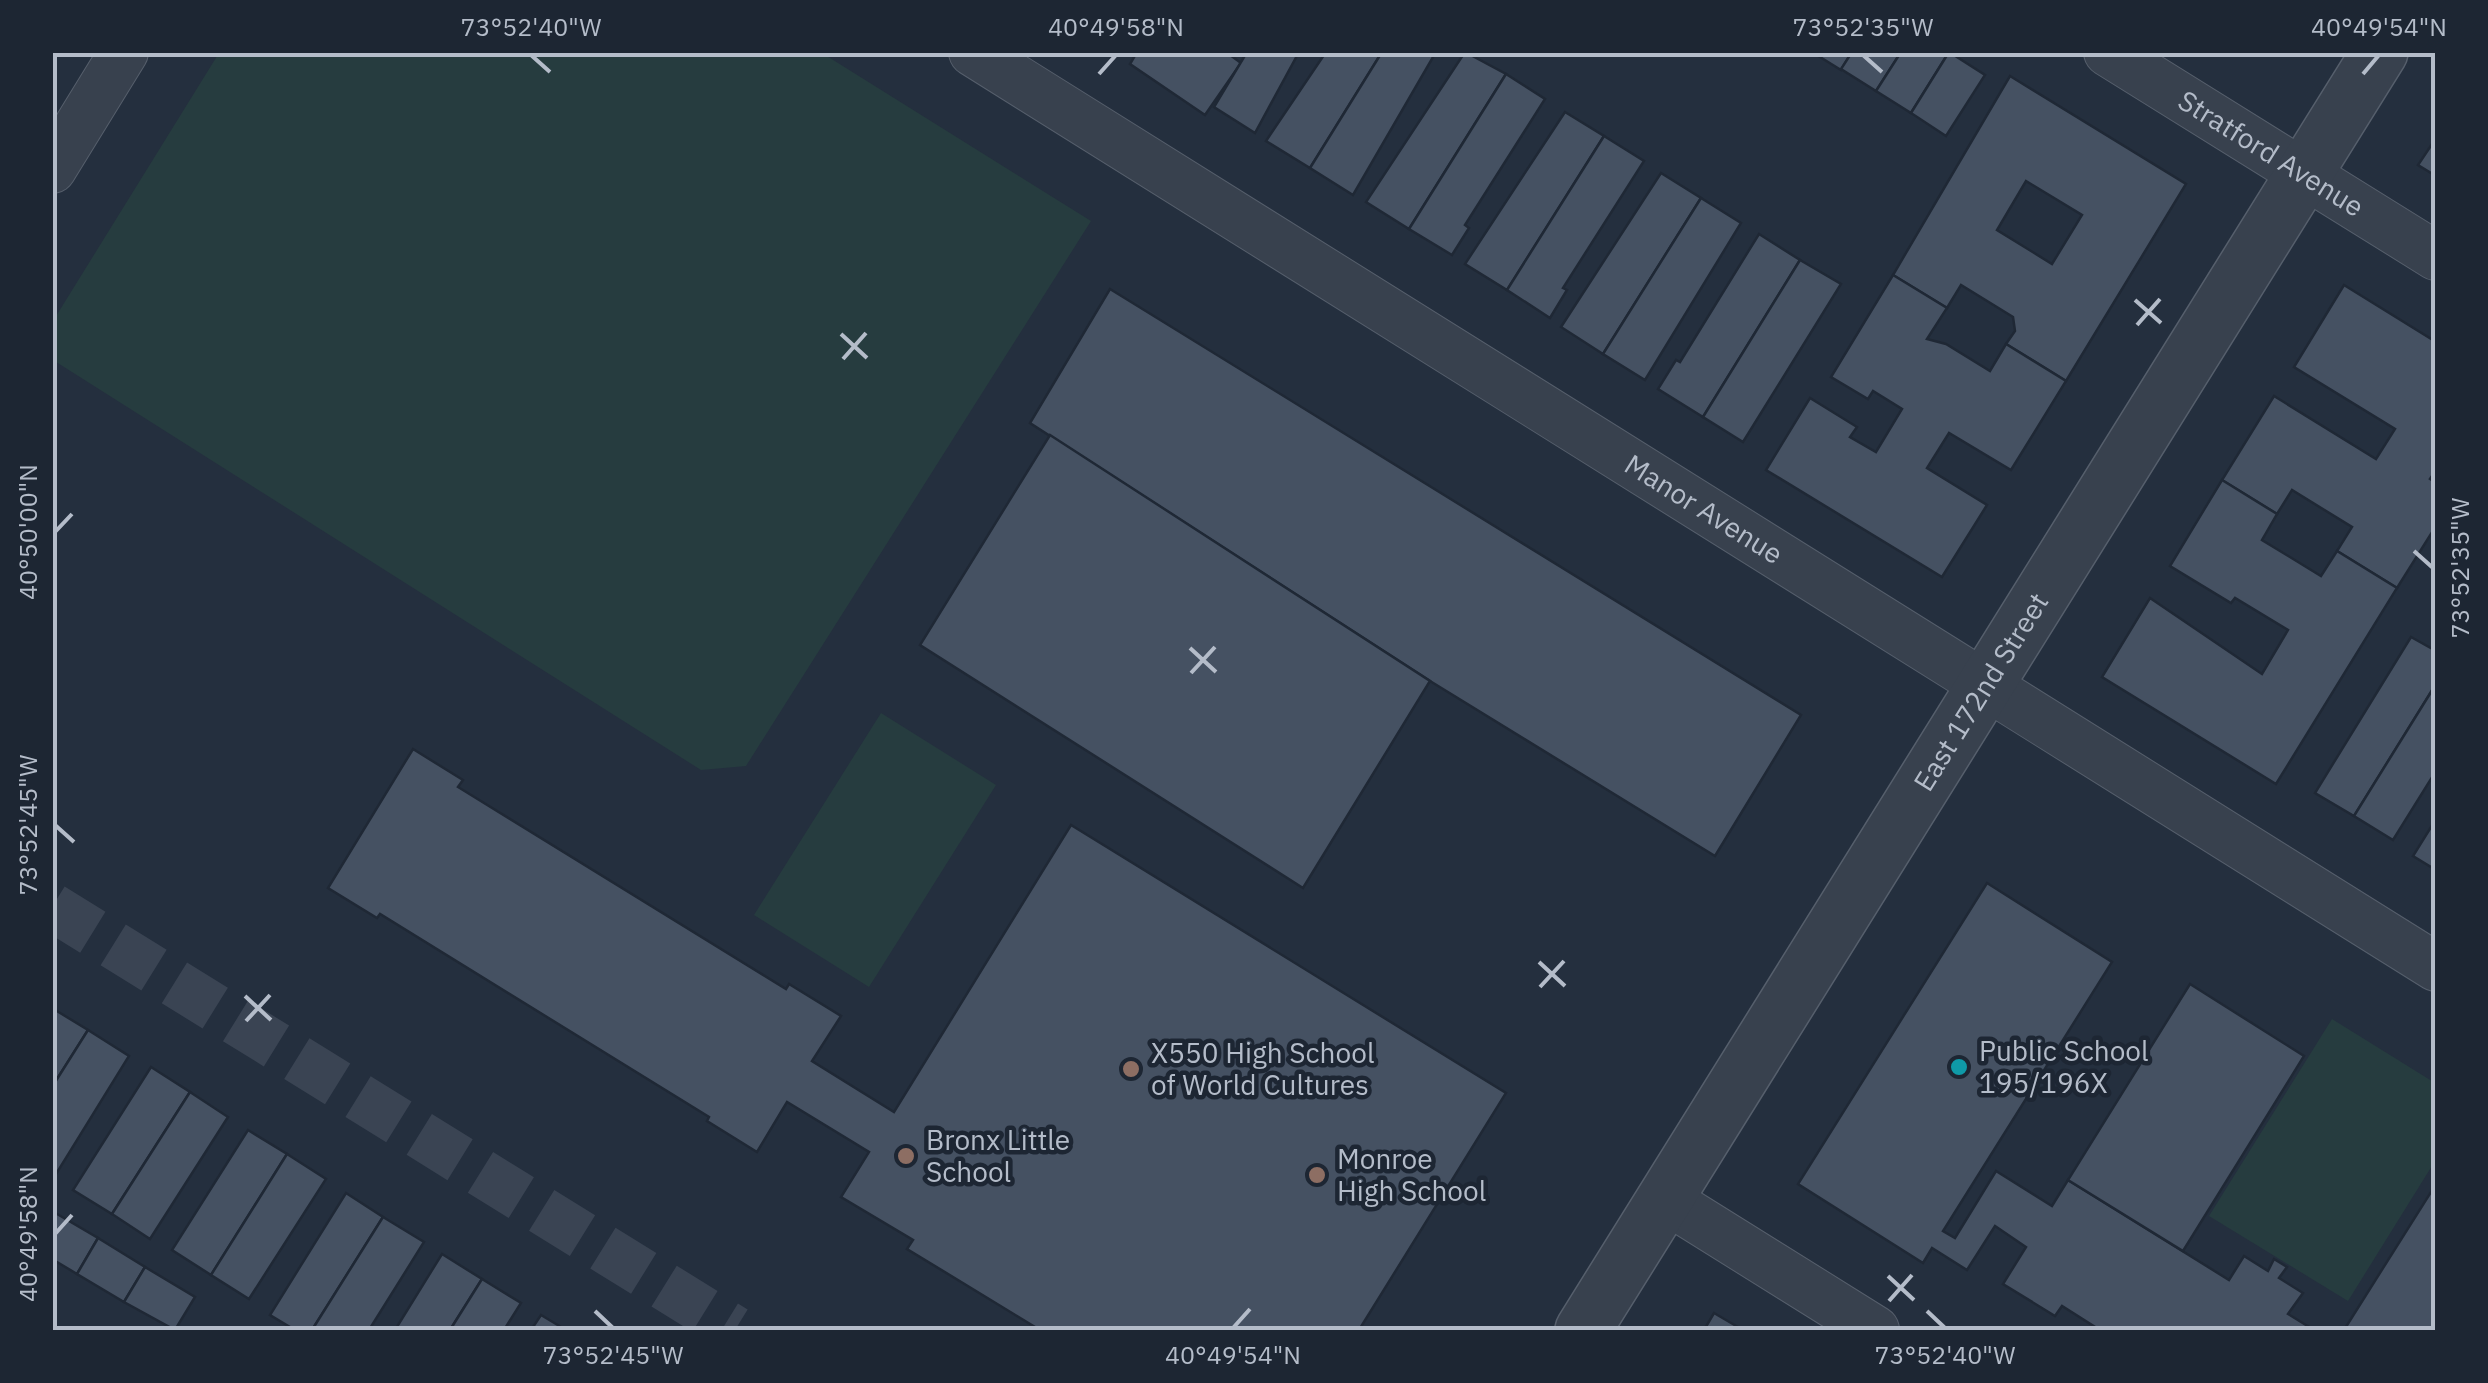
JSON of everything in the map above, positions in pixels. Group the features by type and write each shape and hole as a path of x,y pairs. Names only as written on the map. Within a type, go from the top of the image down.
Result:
{"street":[{"path":"52,169 124,52"},
{"name":"Manor Avenue","path":"973,52 2436,968"},
{"name":"Stratford Avenue","path":"2108,52 2436,256"},
{"name":"East 172nd Street","path":"1583,1330 2380,52"},
{"path":"1665,1199 1875,1330"}],"green space":[{"path":"219,53 822,53 1091,221 746,766 701,770 53,360 53,321"},
{"path":"881,713 996,785 869,987 754,915"},
{"path":"2332,1019 2435,1083 2435,1161 2348,1301 2209,1216"}],"building":[{"path":"1137,52 1226,52 1241,63 1205,115 1130,64"},
{"path":"1247,52 1299,52 1255,133 1214,107"},
{"path":"1326,52 1382,52 1310,168 1266,141"},
{"path":"1382,52 1436,52 1353,195 1310,168"},
{"path":"1465,52 1506,74 1409,229 1366,202"},
{"path":"1812,52 1852,52 1841,70"},
{"path":"1852,52 1901,52 1876,91 1841,69"},
{"path":"1901,52 1949,52 1911,113 1876,91"},
{"path":"1949,52 1985,75 1946,136 1911,113"},
{"path":"1506,74 1545,99 1465,225 1469,228 1452,255 1409,229"},
{"path":"2010,76 2186,184 2066,381 2006,344 2015,331 2013,317 1961,285 1947,308 1893,275","holes":["2026,181 2082,215 2052,264 1997,230"]},
{"path":"1565,112 1604,136 1507,290 1465,264"},
{"path":"1604,136 1644,161 1563,288 1567,290 1550,318 1507,290"},
{"path":"2436,138 2436,176 2418,165"},
{"path":"1661,173 1701,198 1603,354 1561,327"},
{"path":"1701,198 1741,223 1645,380 1603,354"},
{"path":"1759,234 1800,260 1703,417 1658,389 1676,360 1680,362"},
{"path":"1800,260 1841,284 1743,442 1703,417"},
{"path":"1893,275 1947,308 1927,339 1946,344 1990,371 2006,344 2066,381 2011,470 1949,433 1927,468 1987,505 1942,577 1766,470 1810,398 1857,427 1850,437 1876,452 1902,409 1873,391 1868,399 1831,377"},
{"path":"2344,285 2436,342 2436,470 2430,479 2436,483 2436,526 2397,588 2337,551 2352,527 2292,490 2277,514 2222,480 2274,396 2376,459 2395,429 2294,367"},
{"path":"1110,289 1801,715 1715,856 1430,681 1030,423"},
{"path":"1050,435 1430,681 1303,888 920,645"},
{"path":"2222,480 2277,514 2262,540 2321,576 2337,551 2397,588 2276,784 2102,677 2150,598 2262,674 2288,630 2235,598 2231,603 2170,566"},
{"path":"2411,637 2436,651 2436,684 2354,816 2315,793"},
{"path":"2436,684 2436,771 2393,840 2354,816"},
{"path":"413,749 463,780 458,787 786,989 789,984 841,1016 812,1061 894,1112 1071,825 1506,1093 1359,1330 1040,1330 907,1249 913,1240 841,1197 869,1152 787,1102 757,1152 707,1121 709,1117 380,914 377,918 328,888"},
{"path":"2436,819 2436,870 2413,856"},
{"name":"Public School 195/196X","path":"1987,883 2112,962 1943,1231 1955,1238 1996,1171 2052,1206 2068,1180 2229,1280 2244,1256 2268,1271 2274,1259 2287,1267 2279,1278 2303,1293 2288,1314 2314,1330 2100,1330 2062,1306 2055,1316 2003,1284 2026,1247 1995,1226 1967,1270 1932,1248 1923,1263 1798,1184"},
{"path":"2190,984 2304,1056 2183,1251 2068,1180"},
{"path":"52,1008 88,1030 52,1087"},
{"path":"88,1030 129,1056 53,1179 52,1087"},
{"path":"151,1067 190,1092 112,1214 73,1190"},
{"path":"190,1092 228,1117 150,1239 112,1214"},
{"path":"248,1130 287,1154 211,1275 172,1250"},
{"path":"287,1154 326,1179 249,1299 211,1275"},
{"path":"2436,1184 2436,1330 2344,1330"},
{"path":"346,1193 383,1217 312,1330 295,1330 270,1315"},
{"path":"52,1211 98,1238 77,1274 52,1259"},
{"path":"383,1217 424,1242 369,1330 312,1330"},
{"path":"98,1238 145,1267 124,1302 77,1274"},
{"path":"442,1254 482,1279 450,1330 395,1330"},
{"path":"145,1267 195,1297 175,1330 124,1302"},
{"path":"482,1279 521,1303 504,1330 450,1330"},
{"path":"1714,1313 1743,1330 1704,1330"},
{"path":"541,1315 566,1330 531,1330"}],"tunnel":[{"path":"52,907 735,1330"}],"place":[{"name":"Public School 195/196X","path":"1959,1067"},
{"name":"X550 High School of World Cultures","path":"1131,1069"},
{"name":"Bronx Little School","path":"906,1156"},
{"name":"Monroe High School","path":"1317,1175"}]}
